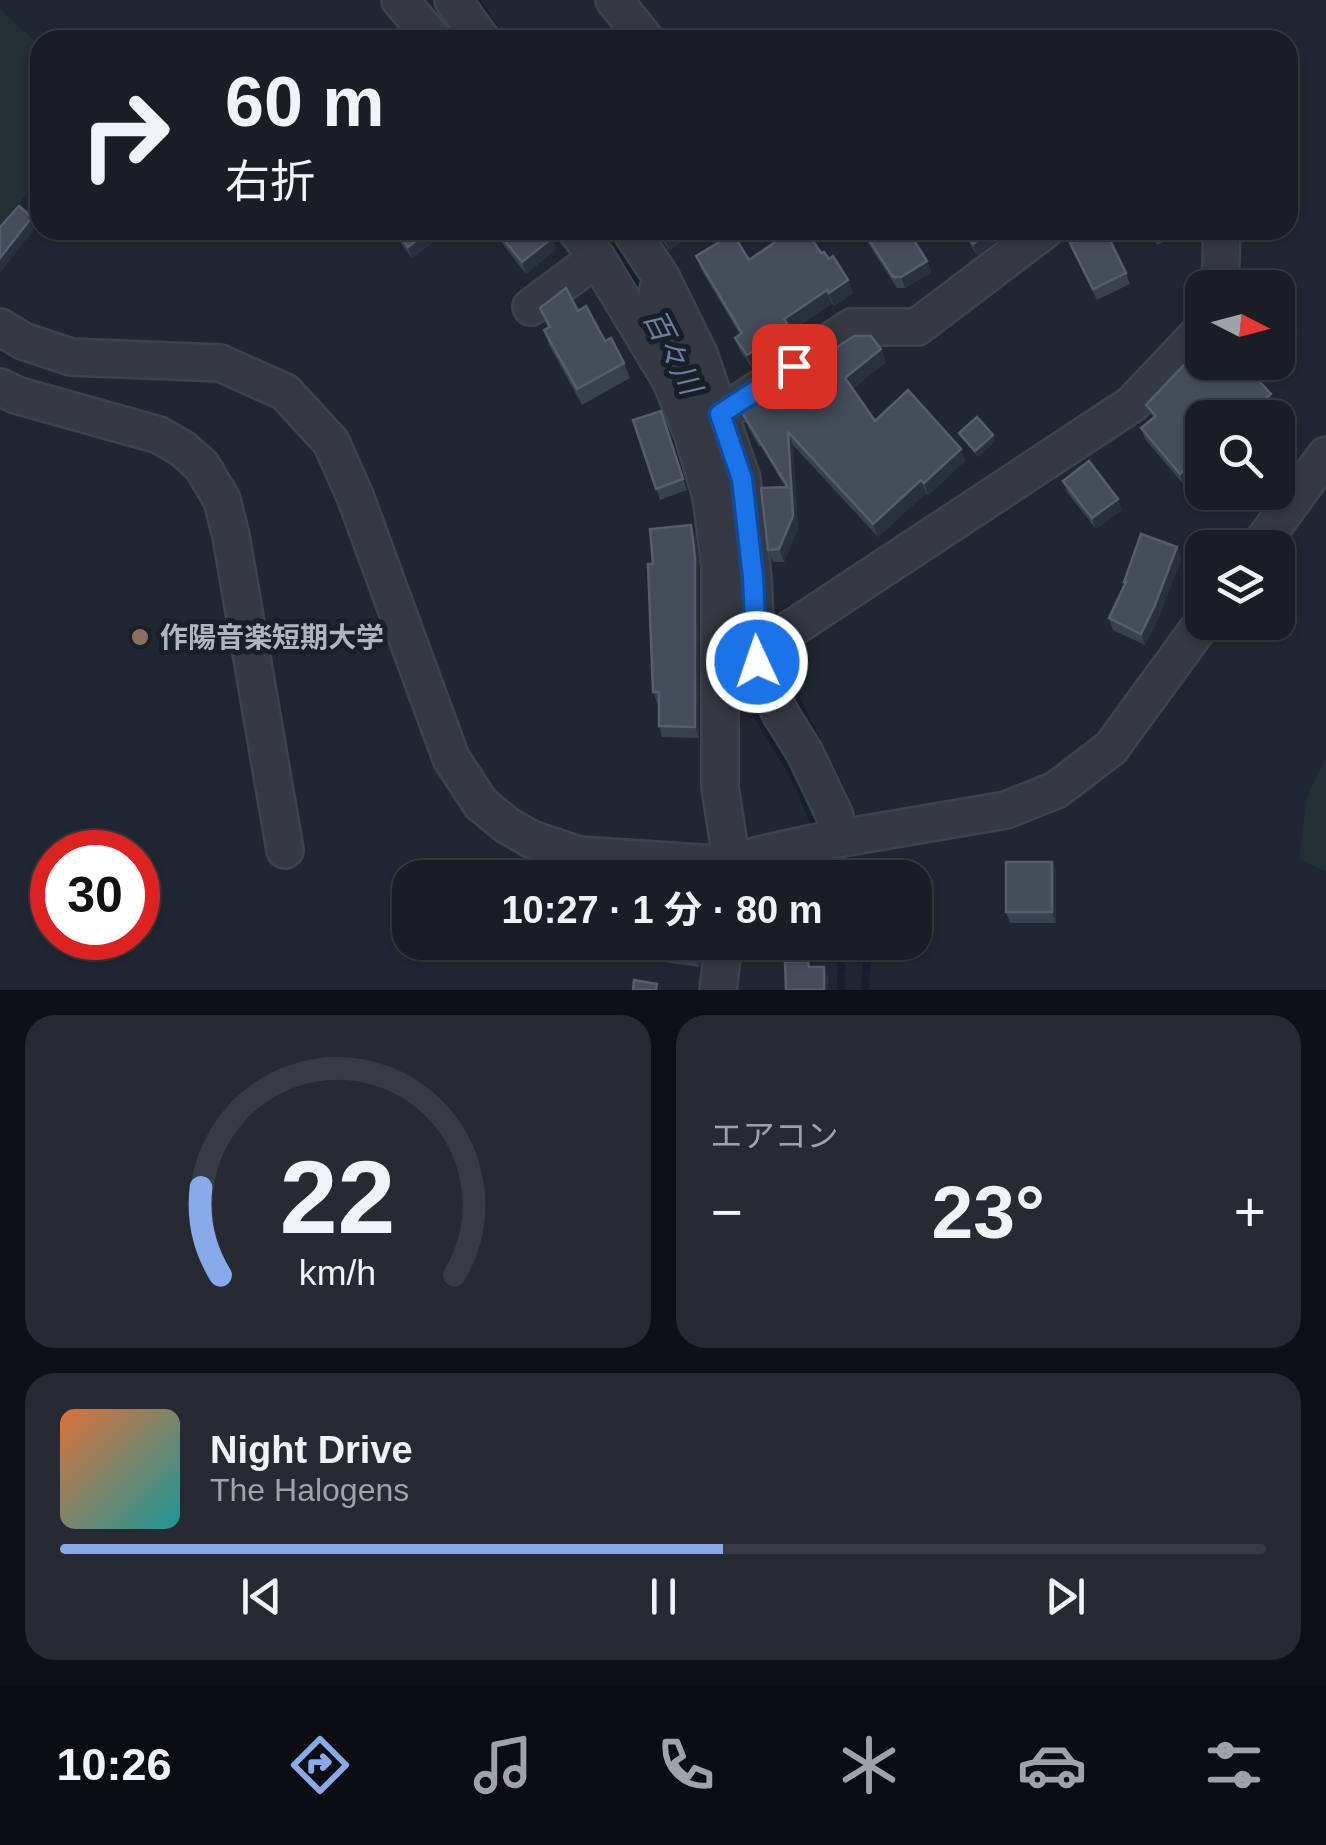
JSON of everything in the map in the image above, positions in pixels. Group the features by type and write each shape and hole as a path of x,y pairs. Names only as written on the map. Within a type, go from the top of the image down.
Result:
{"street":[{"path":"400,0 426,30"},
{"path":"454,0 473,30"},
{"path":"614,0 638,30"},
{"path":"636,240 728,409 742,479 753,578 751,653 720,786 730,860"},
{"path":"728,409 852,327 917,328 1032,240"},
{"path":"1221,270 1222,240"},
{"path":"531,307 587,244 648,337 693,435 711,496 720,566 751,653 835,816 828,841"},
{"path":"648,337 660,283"},
{"path":"0,327 23,340 71,357 220,363 285,392 331,442 355,496 451,758 482,804 508,826 531,838 579,855 626,860"},
{"path":"751,653 1132,404 1185,348"},
{"path":"0,387 66,410 158,434 202,466 222,500 231,536 285,850"},
{"path":"1271,530 1326,455"},
{"path":"750,860 828,841 1006,810 1056,790 1110,748 1190,640"},
{"path":"718,990 722,960"}],"shaded area":[{"path":"0,9 30,37 30,189 0,225"},
{"path":"1326,758 1326,872 1299,859 1307,797"}],"building":[{"path":"19,206 30,215 0,258 0,227"},
{"path":"504,240 550,240 522,262"},
{"path":"723,240 737,240 749,260 778,240 813,240 821,253 829,259 833,256 848,280 784,319 789,327 747,355 735,338 742,333 696,256"},
{"path":"869,240 914,240 927,261 901,277 893,277"},
{"path":"1110,240 1126,273 1093,289 1070,243"},
{"path":"566,288 578,311 586,306 605,341 611,338 624,363 577,389 544,330 550,327 540,308"},
{"path":"854,336 871,336 881,349 845,378 875,421 908,390 961,449 873,524 788,432 793,516 779,549 768,550 761,488 788,487 741,411"},
{"path":"1185,364 1185,380 1258,380 1271,394 1264,400 1185,400 1185,469 1180,474 1141,428 1156,416 1146,405"},
{"path":"661,411 683,479 656,489 633,420"},
{"path":"977,417 993,435 975,451 959,433"},
{"path":"1089,461 1118,499 1092,518 1063,481"},
{"path":"691,525 695,557 695,727 659,726 659,692 653,692 650,529"},
{"path":"1141,534 1177,547 1141,634 1109,618 1126,582"},
{"path":"1006,862 1052,862 1052,912 1006,912"},
{"path":"808,961 809,967 824,967 824,990 786,990 785,962"},
{"path":"634,980 657,984 656,990 633,990"}],"waterway":[{"path":"476,0 496,30"},
{"name":"百々川","path":"608,240 646,298"},
{"name":"百々川","path":"653,310 683,368"},
{"path":"773,650 817,740"},
{"name":"百々川","path":"740,653 740,687 795,777 819,834"},
{"path":"830,766 845,799"},
{"name":"百々川","path":"827,851 830,860"},
{"name":"百々川","path":"841,990 842,960"},
{"path":"865,990 867,960"}],"place":[{"name":"作陽音楽短期大学","path":"140,637"}],"route":[{"path":"757,662 742,479 720,414 794,366"}]}
